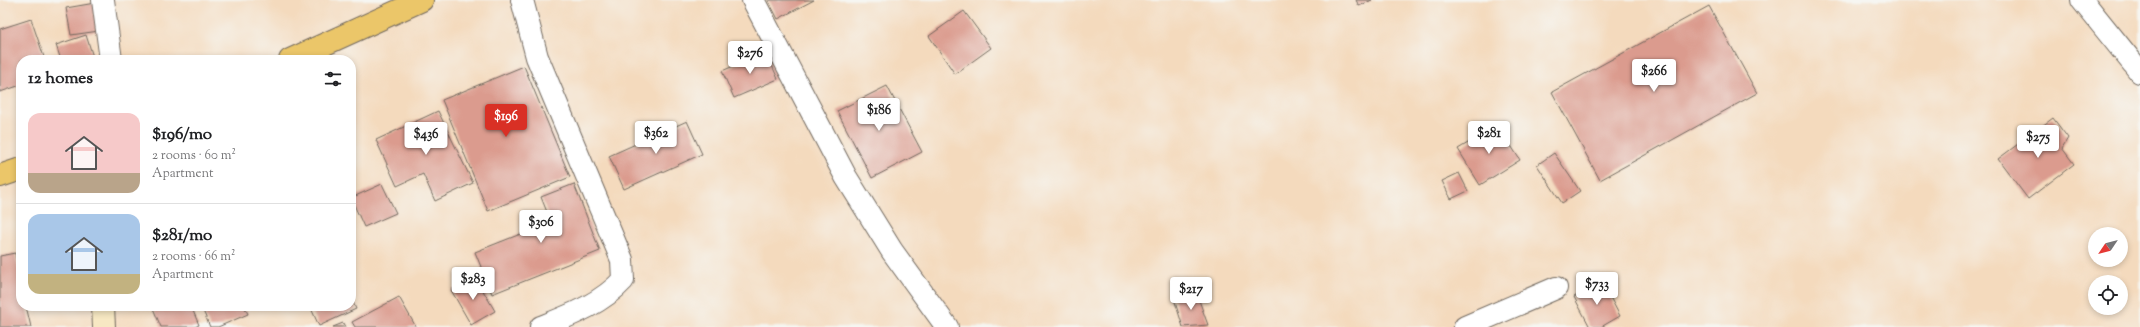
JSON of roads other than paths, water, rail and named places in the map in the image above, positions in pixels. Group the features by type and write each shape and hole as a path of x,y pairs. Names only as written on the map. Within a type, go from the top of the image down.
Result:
{"main road":[{"path":"301,55 422,0"},
{"path":"0,176 16,171"}],"street":[{"path":"103,0 110,55"},
{"path":"522,0 537,57 622,260 623,280 610,294 578,313 541,327"},
{"path":"753,0 846,177 892,251 947,327"},
{"path":"2082,0 2140,72"},
{"path":"1465,327 1556,288"},
{"path":"102,311 104,327"}]}
